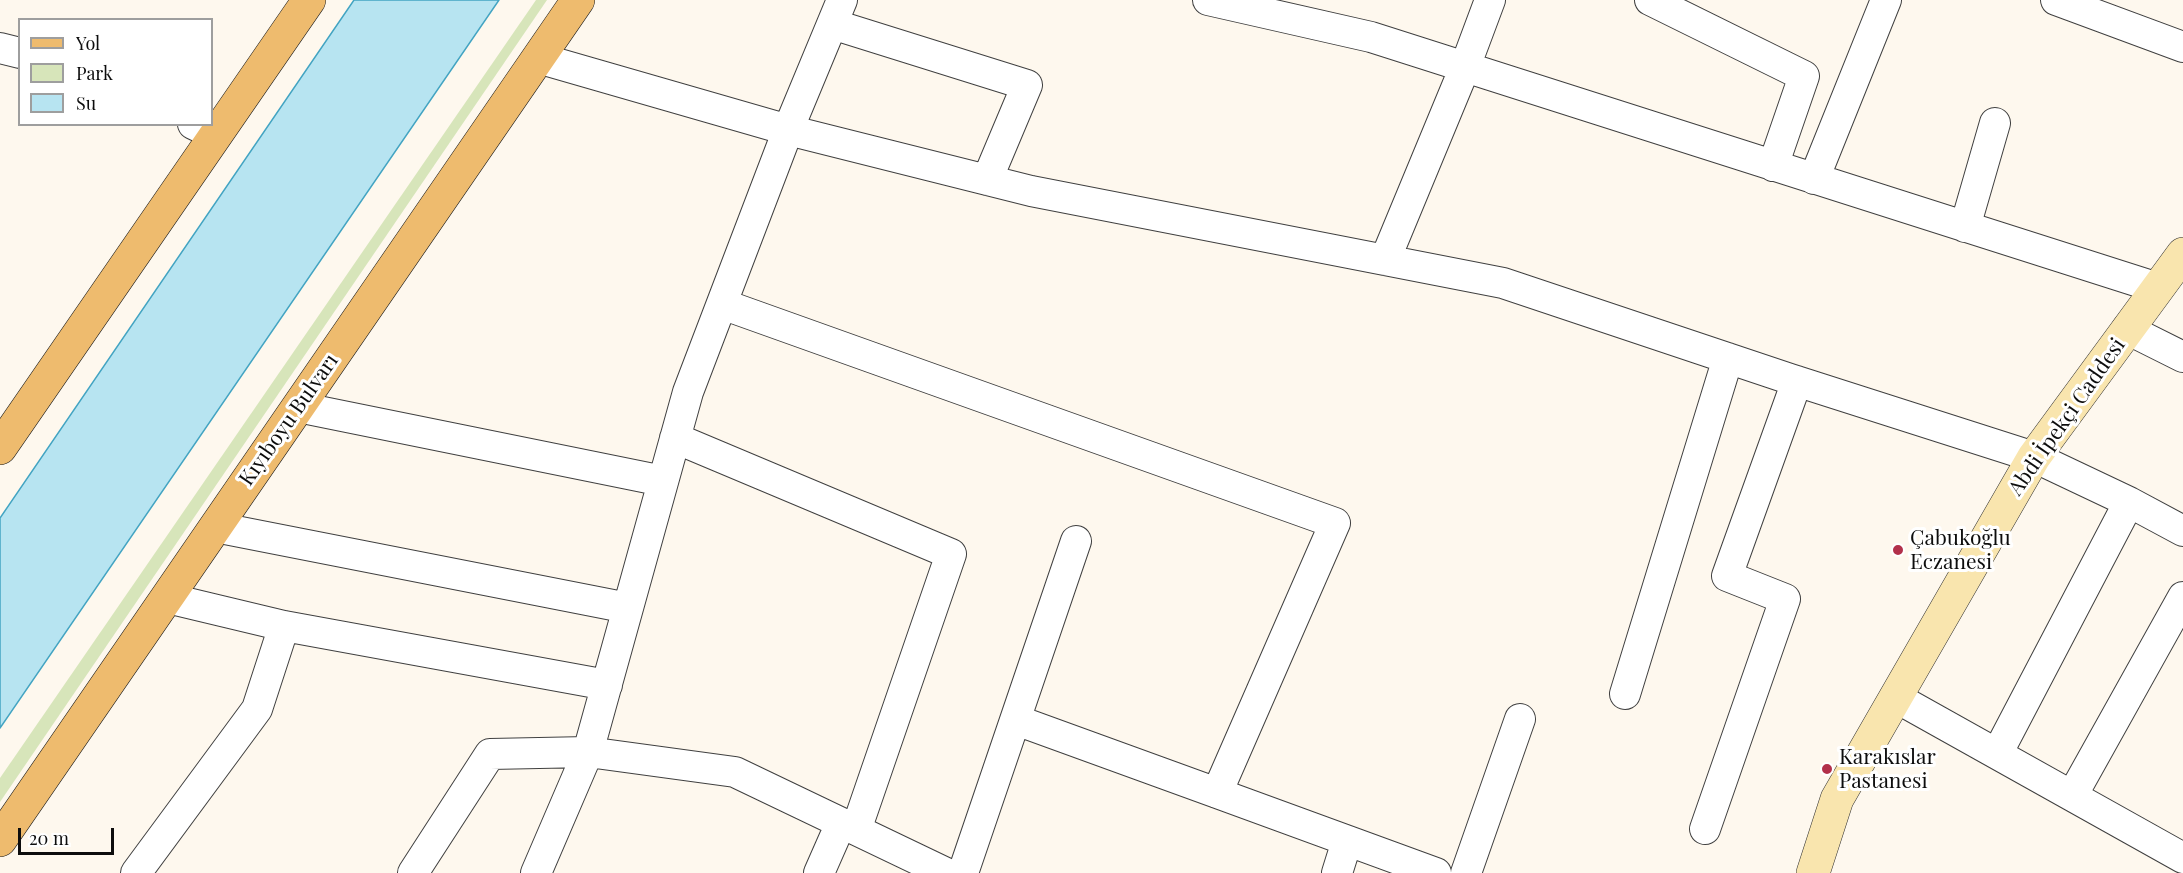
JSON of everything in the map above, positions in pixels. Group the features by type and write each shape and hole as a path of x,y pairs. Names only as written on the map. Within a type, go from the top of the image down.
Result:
{"main road":[{"path":"213,119 309,0"},
{"name":"Kıyıboyu Bulvarı","path":"0,840 578,0"},
{"path":"0,448 204,130"},
{"name":"Abdi İpekçi Caddesi","path":"1813,873 1837,799 2034,457 2183,254"}],"street":[{"path":"1208,0 1371,37 2158,288"},
{"path":"1385,260 1465,67 1490,0"},
{"path":"1650,0 1804,76 1773,166"},
{"path":"1814,179 1886,0"},
{"path":"2056,0 2183,47"},
{"path":"539,872 588,752 688,392 788,130 837,12 1027,85 987,180"},
{"path":"0,48 18,52"},
{"path":"538,58 788,130 1031,191 1503,283 2034,457 2129,502 2183,531"},
{"path":"1965,227 1995,123"},
{"path":"722,304 1335,522 1217,794"},
{"path":"2127,329 2183,357"},
{"path":"1626,694 1728,358"},
{"path":"1705,829 1785,599 1727,576 1797,381"},
{"path":"298,407 663,481"},
{"path":"675,438 951,554 848,826 819,873"},
{"path":"1997,754 2129,502"},
{"path":"215,527 628,608"},
{"path":"963,873 1076,541"},
{"path":"2072,796 2183,597"},
{"path":"167,598 284,626 607,685"},
{"path":"135,873 257,709 284,626"},
{"path":"1895,697 2183,858"},
{"path":"1466,873 1520,719"},
{"path":"1016,720 1436,873"},
{"path":"413,873 490,754 588,752 735,772 946,873"},
{"path":"1337,873 1347,841"}],"green space":[{"path":"536,0 547,0 0,802 0,778"}],"water":[{"path":"354,0 499,0 0,728 0,518"}],"place":[{"name":"Çabukoğlu Eczanesi","path":"1898,550"},
{"name":"Karakıslar Pastanesi","path":"1827,769"}]}
